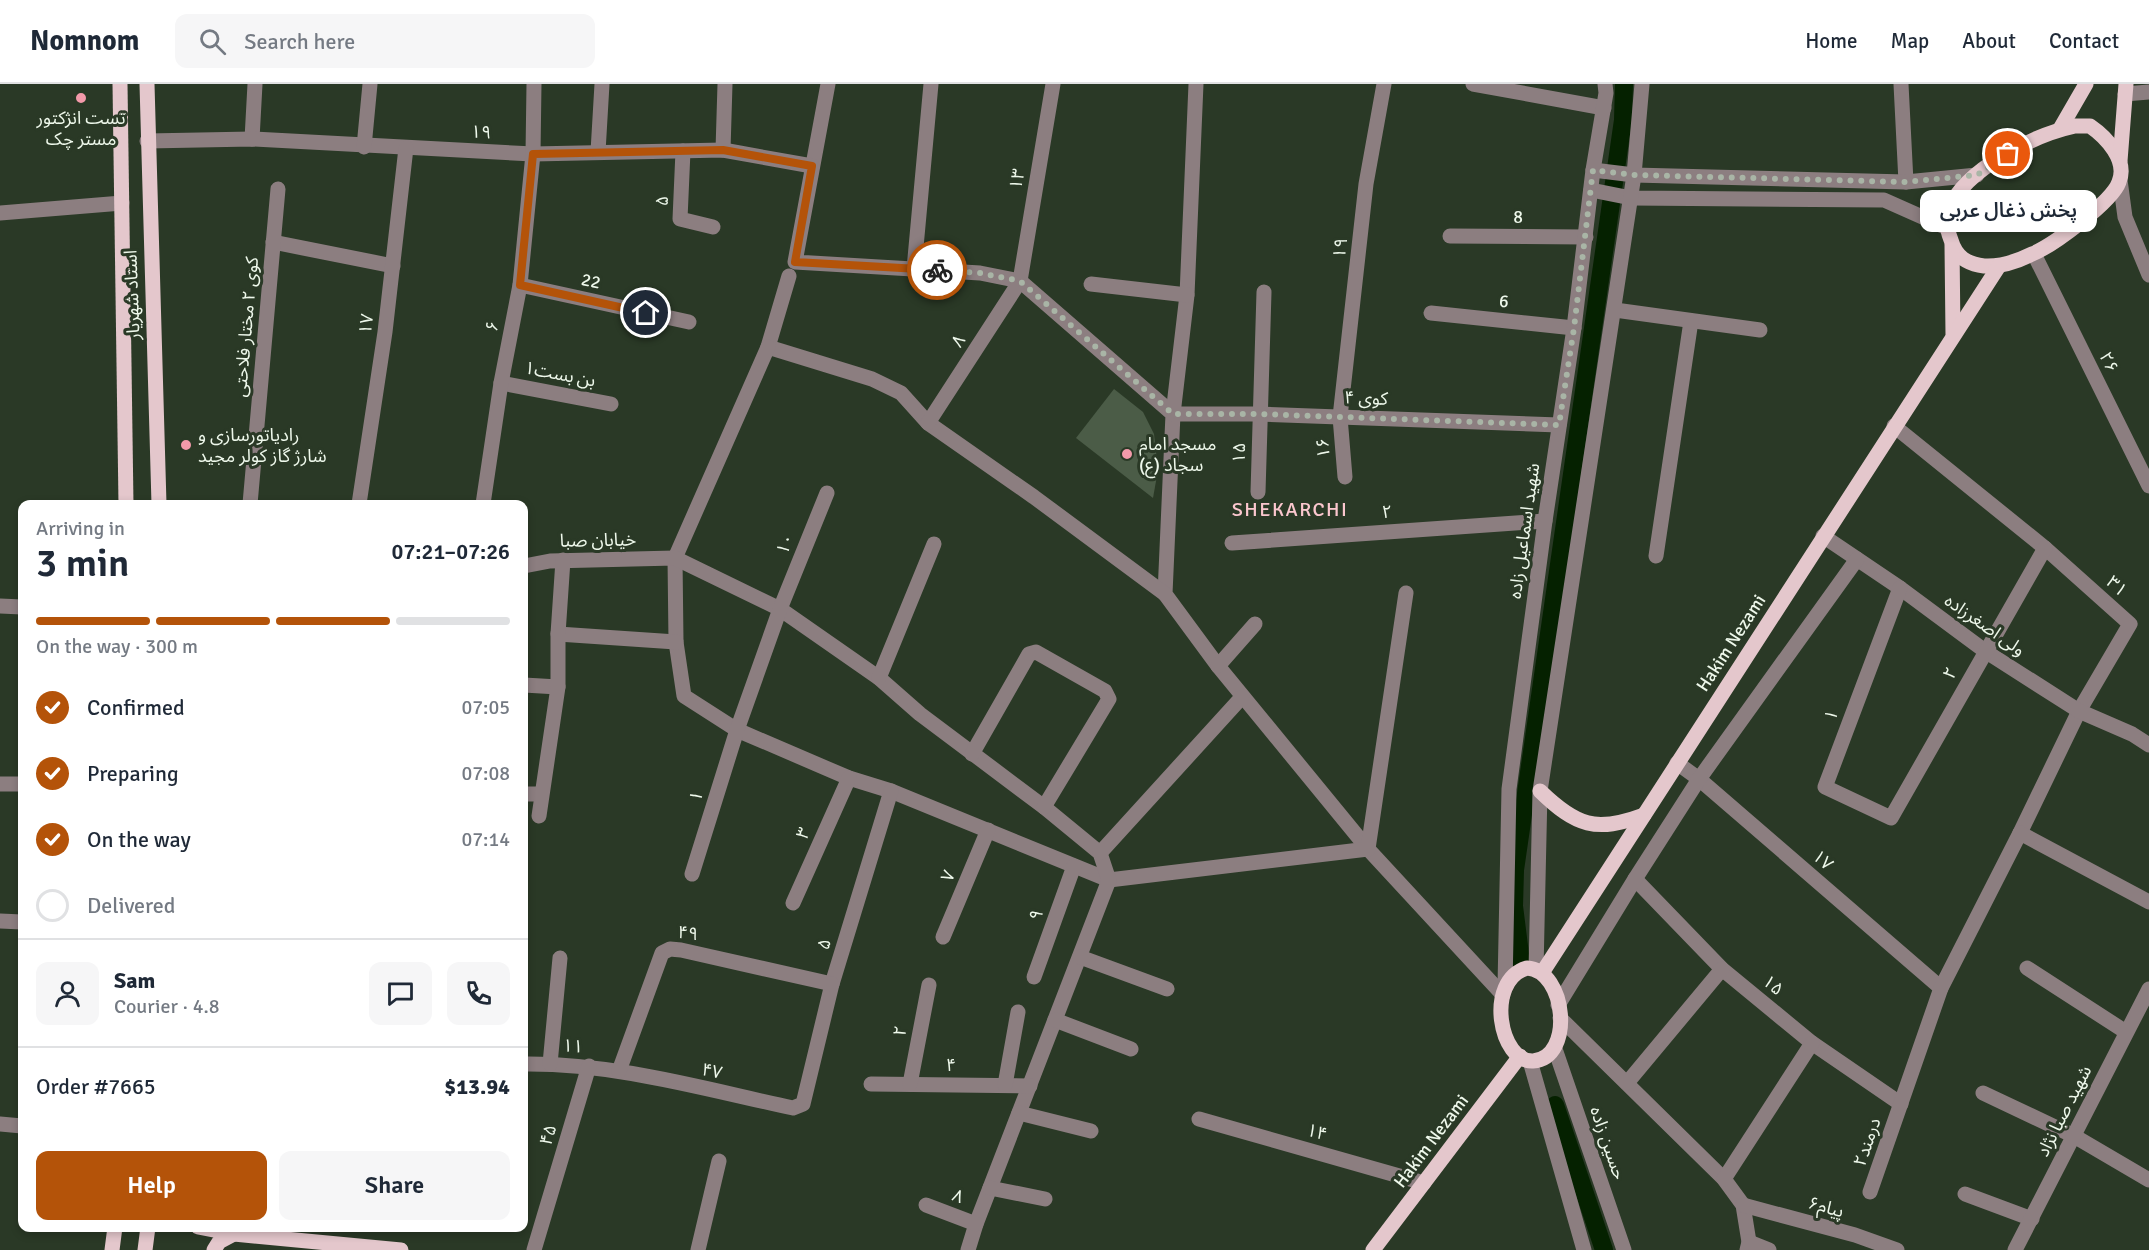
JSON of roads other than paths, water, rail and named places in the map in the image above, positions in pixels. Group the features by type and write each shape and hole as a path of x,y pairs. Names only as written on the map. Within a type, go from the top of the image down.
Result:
{"main road":[{"name":"استاد شهریار","path":"120,84 126,500"},
{"name":"استاد شهریار","path":"147,84 159,500"},
{"path":"2060,129 2086,84"},
{"path":"1952,245 1960,257 1969,263 1999,266 2034,254 2111,195 2121,180 2120,164 2126,89"},
{"path":"1953,334 1952,245 1947,228 1948,211 1959,191 1977,175 2027,143 2060,129 2074,126 2090,126 2109,142 2120,164"},
{"name":"Hakim Nezami","path":"1539,972 1644,815 1999,266"},
{"path":"1540,791 1559,809 1576,819 1596,825 1620,824 1644,815"},
{"path":"1527,968 1539,972 1553,986 1557,995 1558,1042 1546,1058 1525,1059 1509,1042 1500,1014 1504,991 1515,973 1527,968"},
{"name":"Hakim Nezami","path":"1373,1250 1424,1183 1525,1059"},
{"path":"112,1250 114,1232"},
{"path":"145,1250 147,1232"},
{"path":"224,1232 401,1250"},
{"path":"214,1250 219,1242 234,1234"}],"street":[{"path":"252,140 255,84"},
{"path":"364,147 370,84"},
{"name":"۶","path":"484,500 501,383 520,285 533,154 534,84"},
{"path":"598,152 602,84"},
{"path":"723,150 725,84"},
{"path":"828,84 795,262 980,273 1020,281 1173,414"},
{"path":"914,269 931,84"},
{"name":"۱۳","path":"1020,281 1053,84"},
{"path":"1165,594 1173,414 1186,295 1196,84"},
{"name":"۱۹","path":"1340,417 1366,184 1384,84"},
{"path":"1473,84 1604,108"},
{"name":"شهید اسماعیل زاده","path":"1504,991 1509,789 1574,328 1593,170 1604,108 1605,84"},
{"path":"1539,972 1540,791 1631,198 1642,84"},
{"path":"1901,84 1906,182"},
{"path":"2126,89 2149,92"},
{"name":"۱۹","path":"147,141 252,140 533,154 723,150 812,166"},
{"name":"۱۷","path":"360,500 385,332 406,148"},
{"name":"۵","path":"683,151 680,219 713,227"},
{"path":"1593,170 1634,175 1906,182 1977,175"},
{"path":"2121,180 2125,217 2149,275"},
{"name":"کوی ۲ مختار فلاحتی","path":"250,500 278,189"},
{"path":"1591,190 1631,198 1884,200 1947,228"},
{"path":"0,213 122,202"},
{"name":"8","path":"1450,236 1586,237"},
{"path":"273,242 393,266"},
{"name":"۲۶","path":"2034,254 2149,486"},
{"path":"789,276 768,347 675,558 676,642 684,696 737,730 849,778 891,791 1109,880 1368,849"},
{"name":"۸","path":"928,423 1020,281"},
{"path":"1091,284 1186,295"},
{"name":"22","path":"520,285 689,322"},
{"name":"۱۵","path":"1258,492 1264,292"},
{"path":"1614,310 1760,330"},
{"name":"6","path":"1431,313 1574,328"},
{"path":"1656,556 1692,321"},
{"path":"768,347 872,379 901,393 928,423 1034,497 1165,594 1242,697 1368,849 1504,991"},
{"name":"بن بست۱","path":"501,383 611,404"},
{"name":"کوی ۴","path":"1173,414 1259,414 1559,425"},
{"name":"۱۶","path":"1340,417 1345,477"},
{"name":"۳۱","path":"1894,426 2046,548 2130,624 2079,711 1941,988"},
{"name":"۱۰","path":"737,730 780,609 827,494"},
{"name":"۲","path":"1232,543 1545,521"},
{"name":"ولی اصغرزاده","path":"1823,536 1900,588 1985,651 2079,711 2132,734 2149,745"},
{"path":"879,678 933,544"},
{"name":"۲","path":"1891,818 2046,548"},
{"path":"675,558 780,609 879,678 920,714 1044,807 1100,853 1109,880 968,1250"},
{"name":"خیابان صبا","path":"528,565 563,560 675,558"},
{"path":"1769,1250 1748,1246 1743,1205 1724,1179 1559,1012 1635,879 1699,779 1857,559"},
{"path":"539,816 558,687 558,634 563,560"},
{"name":"۱","path":"1891,818 1825,787 1900,588"},
{"path":"1368,849 1406,593"},
{"path":"0,606 18,607"},
{"path":"1218,666 1255,624"},
{"path":"558,634 676,642"},
{"path":"972,754 1029,654 1036,652 1105,691 1109,699 1044,807"},
{"path":"528,685 558,687"},
{"path":"1100,853 1242,697"},
{"name":"۱","path":"692,874 737,730"},
{"name":"۱۷","path":"1677,763 1699,779 1941,988"},
{"name":"۳","path":"793,903 849,778"},
{"path":"0,784 18,784"},
{"name":"۵","path":"797,1108 803,1104 832,984 891,791"},
{"path":"528,794 541,794"},
{"name":"۷","path":"943,938 988,831"},
{"path":"2020,833 2149,902"},
{"name":"۹","path":"1034,977 1074,866"},
{"name":"۱۵","path":"1635,879 1722,969 1812,1043 1901,1104"},
{"path":"0,921 18,922"},
{"name":"۴۹","path":"619,1071 662,953 670,949 832,984"},
{"path":"1080,957 1167,989"},
{"path":"550,1064 560,958"},
{"path":"2026,968 2126,1032"},
{"path":"1627,1083 1722,969"},
{"name":"۲","path":"910,1084 929,985"},
{"name":"درمند۲","path":"1870,1192 1941,988"},
{"name":"شهید صبا نژاد","path":"2015,1250 2149,989"},
{"path":"1005,1085 1018,1012"},
{"path":"1055,1020 1131,1049"},
{"path":"1724,1179 1812,1043"},
{"name":"حسین زاده","path":"1555,1049 1624,1250"},
{"path":"1525,1059 1584,1250"},
{"name":"۱۱","path":"528,1064 589,1066 619,1071"},
{"name":"۴۵","path":"534,1250 589,1066"},
{"name":"۴۷","path":"619,1071 797,1108"},
{"name":"۴","path":"871,1084 1030,1086"},
{"path":"1983,1092 2074,1136 2149,1180"},
{"path":"1019,1113 1091,1131"},
{"name":"۱۴","path":"1199,1119 1424,1183"},
{"path":"0,1124 18,1126"},
{"path":"698,1250 719,1161"},
{"path":"990,1188 1045,1199"},
{"path":"1965,1194 2032,1219"},
{"name":"۸","path":"926,1205 976,1224"},
{"name":"۶پیام","path":"1743,1205 1855,1235 1897,1250"}],"waterway":[{"path":"1521,962 1514,906 1515,870 1623,120 1624,84"},
{"path":"1555,1105 1604,1250"}],"place":[{"name":"تست انژکتور مستر چک","path":"81,98"},
{"name":"پخش ذغال عربی","path":"2008,154"},
{"name":"رادیاتورسازی و شارژ گاز کولر مجید","path":"186,445"},
{"name":"مسجد امام سجاد (ع)","path":"1127,454"}],"district":[{"name":"SHEKARCHI","path":"1290,509"}]}
